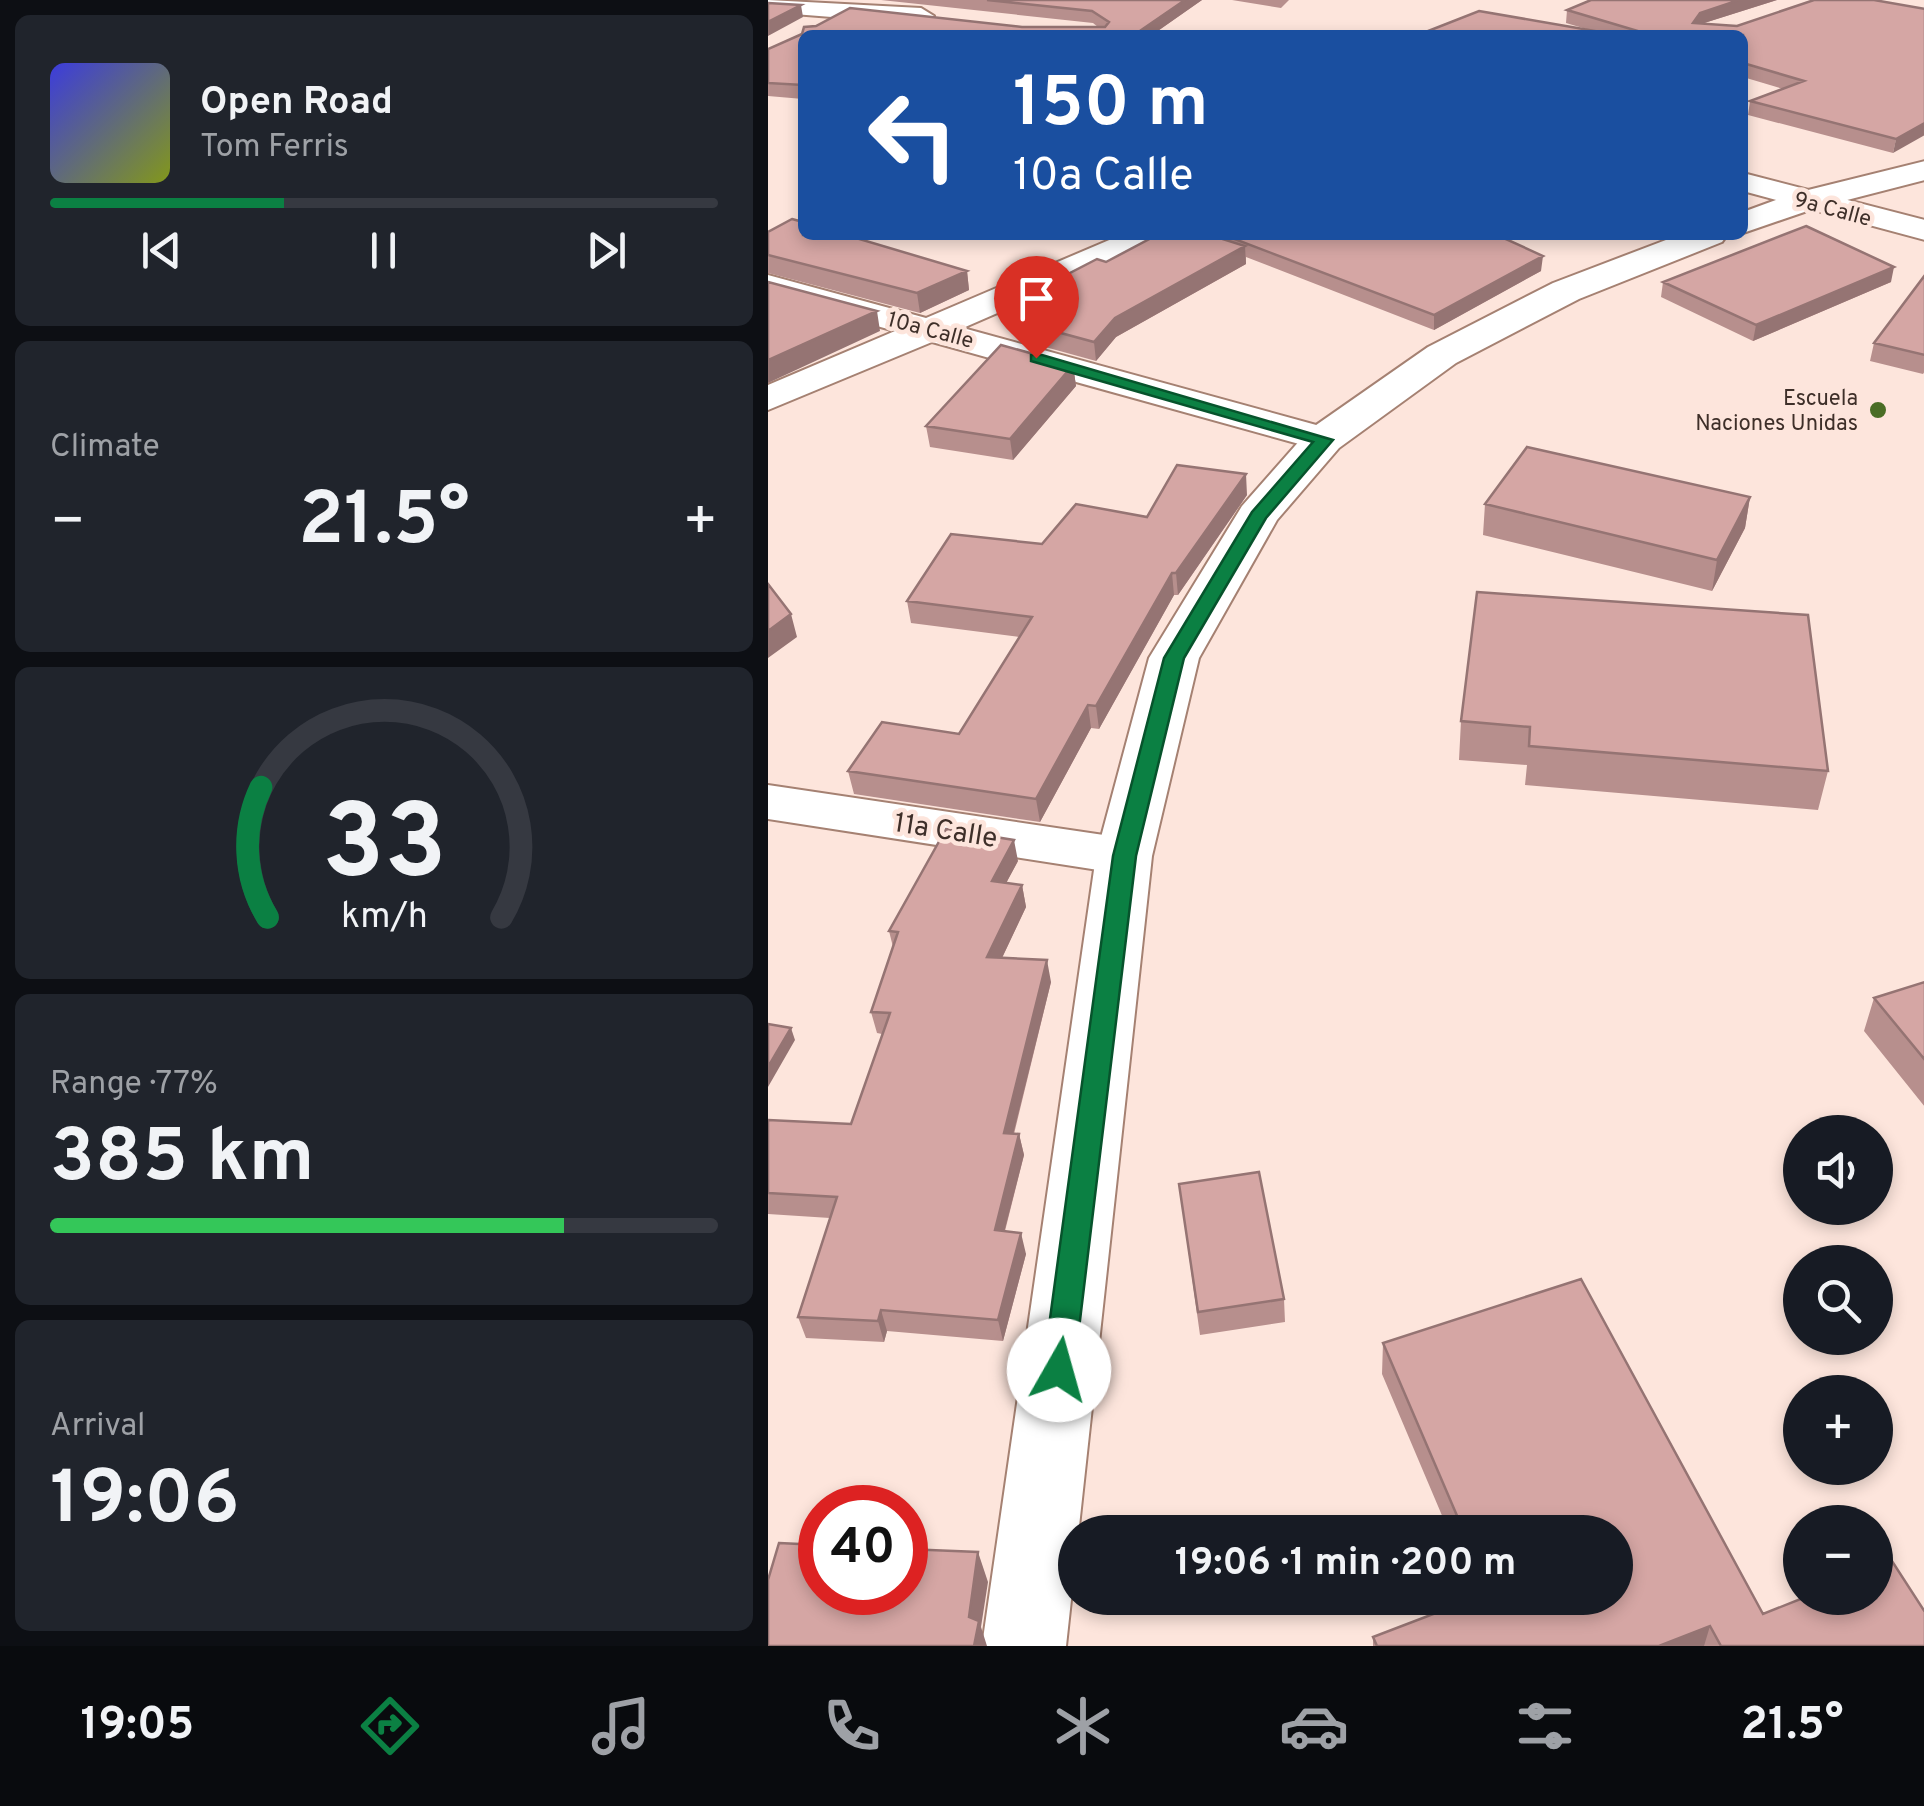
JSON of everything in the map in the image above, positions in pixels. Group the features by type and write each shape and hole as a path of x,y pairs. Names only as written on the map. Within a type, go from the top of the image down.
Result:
{"street":[{"path":"768,4 854,4 942,18"},
{"path":"807,30 854,4"},
{"path":"1748,221 1804,201 1924,170"},
{"name":"9a Calle","path":"1748,184 1924,230"},
{"path":"768,399 1137,240"},
{"path":"1024,1646 1124,856 1174,658 1258,516 1324,440 1442,355 1566,292 1697,240"},
{"name":"10a Calle","path":"768,284 1324,440"},
{"name":"11a Calle","path":"768,802 1124,856"}],"building":[{"path":"987,0 1185,0 1141,30 803,30 850,8 1022,27 1105,27 1109,22 1092,11"},
{"path":"1591,0 1739,0 1700,13 1693,23 1737,26 1814,0 1874,0 1925,9 1925,123 1896,139 1750,101 1804,81 1748,64 1748,30 1634,30 1567,10"},
{"path":"768,3 801,5 768,22"},
{"path":"1479,11 1589,30 1431,30"},
{"path":"798,36 798,85 768,83 768,49"},
{"path":"792,219 798,221 798,240 863,240 967,271 917,293 768,255 768,232"},
{"path":"1806,226 1894,267 1756,325 1663,282"},
{"path":"1148,240 1226,240 1245,246 1115,318 1094,342 1024,323 1070,273 1097,259 1106,262"},
{"path":"1237,240 1508,240 1543,256 1434,315"},
{"path":"1925,275 1925,355 1874,343"},
{"path":"768,282 877,311 768,360"},
{"path":"1001,345 1073,365 1010,439 926,426"},
{"path":"1527,447 1750,497 1717,560 1485,504"},
{"path":"1177,465 1246,474 1176,573 1172,573 1096,706 1088,705 1036,799 848,771 882,722 959,734 1032,617 907,601 951,534 1042,544 1076,504 1147,517"},
{"path":"768,584 791,614 768,631"},
{"path":"1477,592 1808,615 1828,771 1529,746 1530,727 1461,721"},
{"path":"946,829 1014,840 992,881 1022,885 987,957 1047,960 1004,1133 1019,1134 995,1230 1021,1233 998,1320 881,1310 878,1321 798,1317 837,1197 768,1193 768,1120 851,1124 890,1013 871,1012 898,932 889,931"},
{"path":"1925,982 1925,1060 1874,998"},
{"path":"768,1024 791,1028 768,1067"},
{"path":"1259,1172 1284,1299 1198,1312 1179,1184"},
{"path":"1581,1279 1763,1614 1783,1606 1783,1615 1893,1615 1893,1563 1925,1612 1925,1646 1721,1646 1710,1626 1659,1646 1377,1646 1373,1637 1431,1615 1633,1615 1633,1515 1457,1515 1383,1343"},
{"path":"779,1543 798,1544 798,1615 928,1615 928,1550 978,1552 969,1617 979,1621 974,1646 768,1646 768,1580"}],"place":[{"name":"Escuela Naciones Unidas","path":"1878,410"}],"route":[{"path":"1036,358 1324,440 1258,516 1174,658 1124,856 1059,1370"}]}
